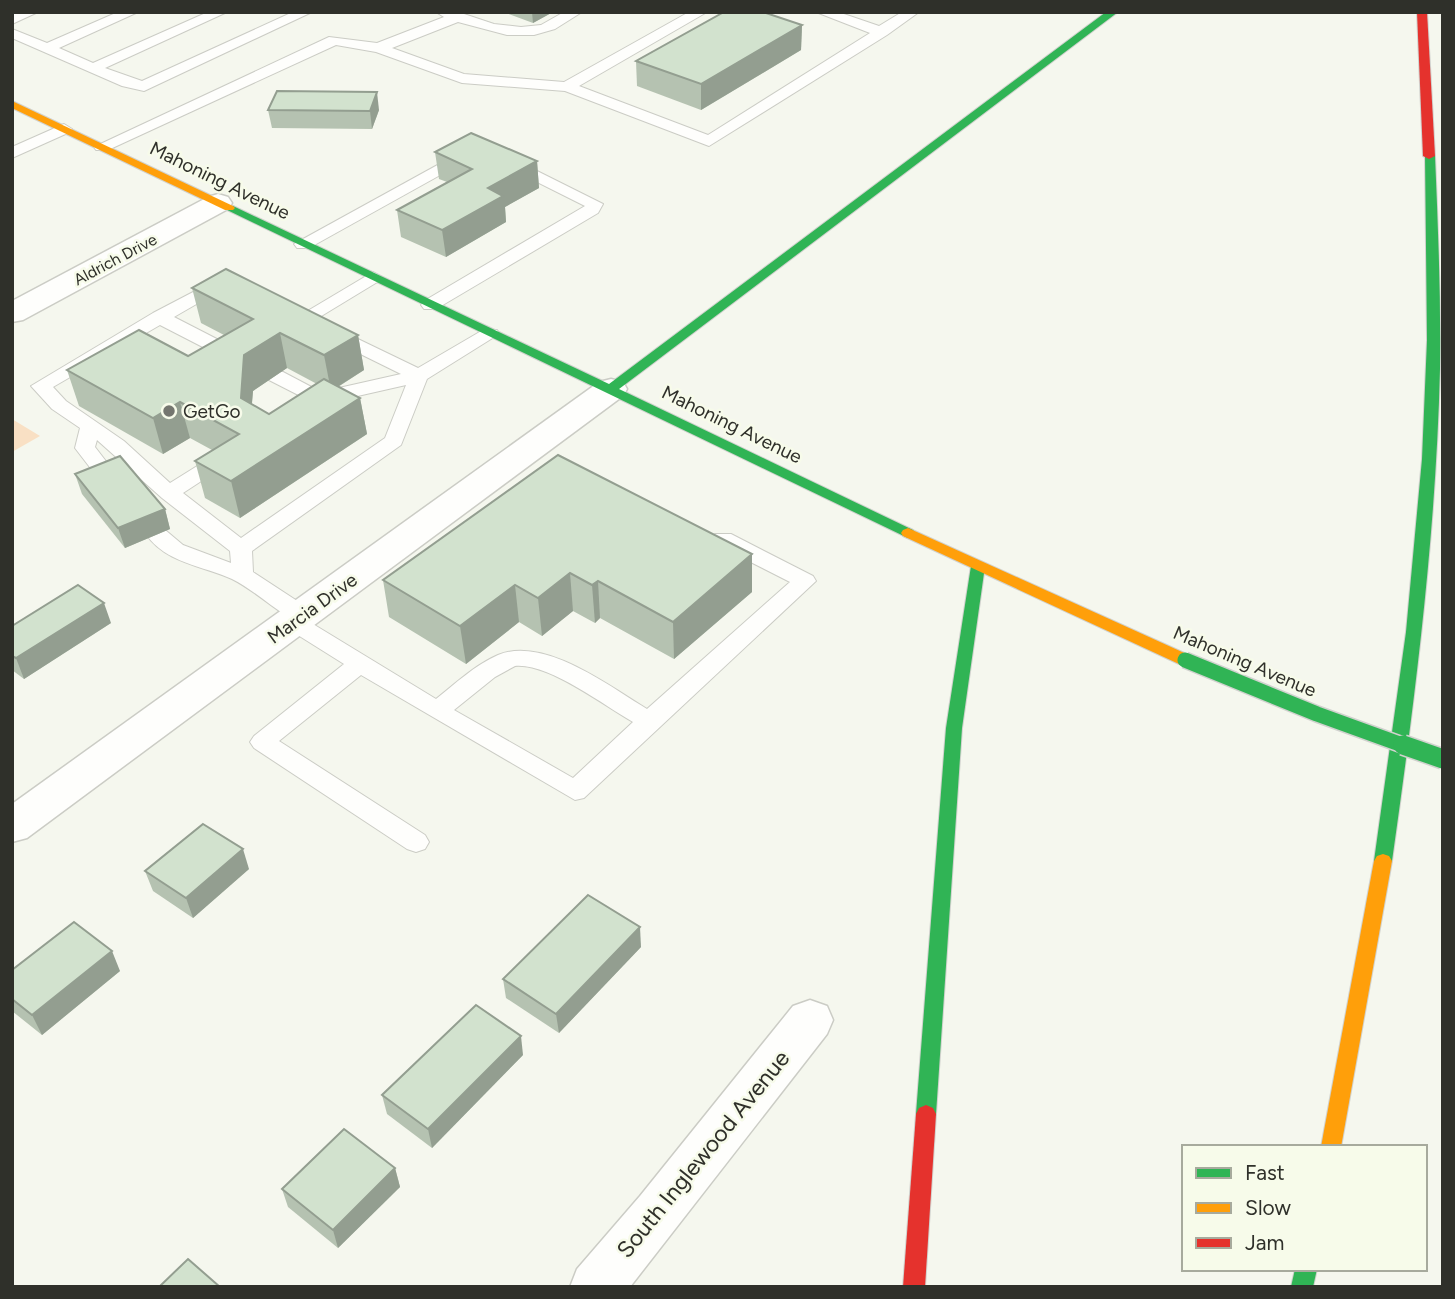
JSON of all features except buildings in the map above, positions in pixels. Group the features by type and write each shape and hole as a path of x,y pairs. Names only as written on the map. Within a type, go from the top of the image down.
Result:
{"main road":[{"path":"611,389 1113,12"},
{"path":"1331,1145 1388,833 1403,714 1429,453 1433,336 1422,12"},
{"name":"Mahoning Avenue","path":"12,104 978,566 1185,660 1317,714 1443,759"},
{"path":"914,1287 954,729 978,566"}],"street":[{"name":"Aldrich Drive","path":"12,313 218,203"},
{"name":"Marcia Drive","path":"12,826 611,389"},
{"name":"South Inglewood Avenue","path":"596,1287 810,1020"}],"lane":[{"path":"12,20 31,12"},
{"path":"47,48 131,12"},
{"path":"93,68 220,12"},
{"path":"12,33 127,83 144,86 305,12"},
{"path":"443,12 465,15 502,29 533,31 547,28 576,12"},
{"path":"568,87 700,12"},
{"path":"823,12 882,32"},
{"path":"102,147 334,40 379,48 462,78 568,87 709,141 912,12"},
{"path":"379,48 425,28 465,15"},
{"path":"12,153 64,129"},
{"path":"303,244 477,151"},
{"path":"430,305 592,209 594,204 497,157"},
{"path":"284,330 373,277"},
{"path":"236,287 224,281 41,386 59,405 117,445 169,493 241,548"},
{"path":"282,309 303,319 321,333 363,348 419,376"},
{"path":"159,317 214,337 247,357"},
{"path":"298,412 319,399 419,376 490,334"},
{"path":"342,359 363,348"},
{"path":"276,376 304,384 319,399"},
{"path":"241,548 394,441 419,376"},
{"path":"90,426 85,448 112,482"},
{"path":"342,451 364,461"},
{"path":"169,493 219,462 234,479"},
{"path":"303,476 325,489"},
{"path":"270,498 295,510"},
{"path":"157,534 175,550 242,575 360,664 575,791 805,581 723,539"},
{"path":"241,548 242,575"},
{"path":"437,711 495,666 519,657 545,662 649,722"},
{"path":"360,664 262,742 416,842"}],"shaded area":[{"path":"12,419 40,436 12,452"}],"traffic: fast":[{"path":"611,389 1113,12"},
{"path":"1383,861 1414,632 1429,459 1434,309 1429,156"},
{"path":"229,208 908,533"},
{"path":"926,1114 954,728 978,566"},
{"path":"1185,660 1317,714 1443,759"},
{"path":"1302,1287 1306,1271"}],"traffic: slow":[{"path":"12,104 229,208"},
{"path":"908,533 1185,660"},
{"path":"1331,1145 1383,861"}],"traffic: jam":[{"path":"1422,12 1429,156"},
{"path":"914,1287 926,1114"}],"place":[{"name":"GetGo","path":"169,411"}]}
